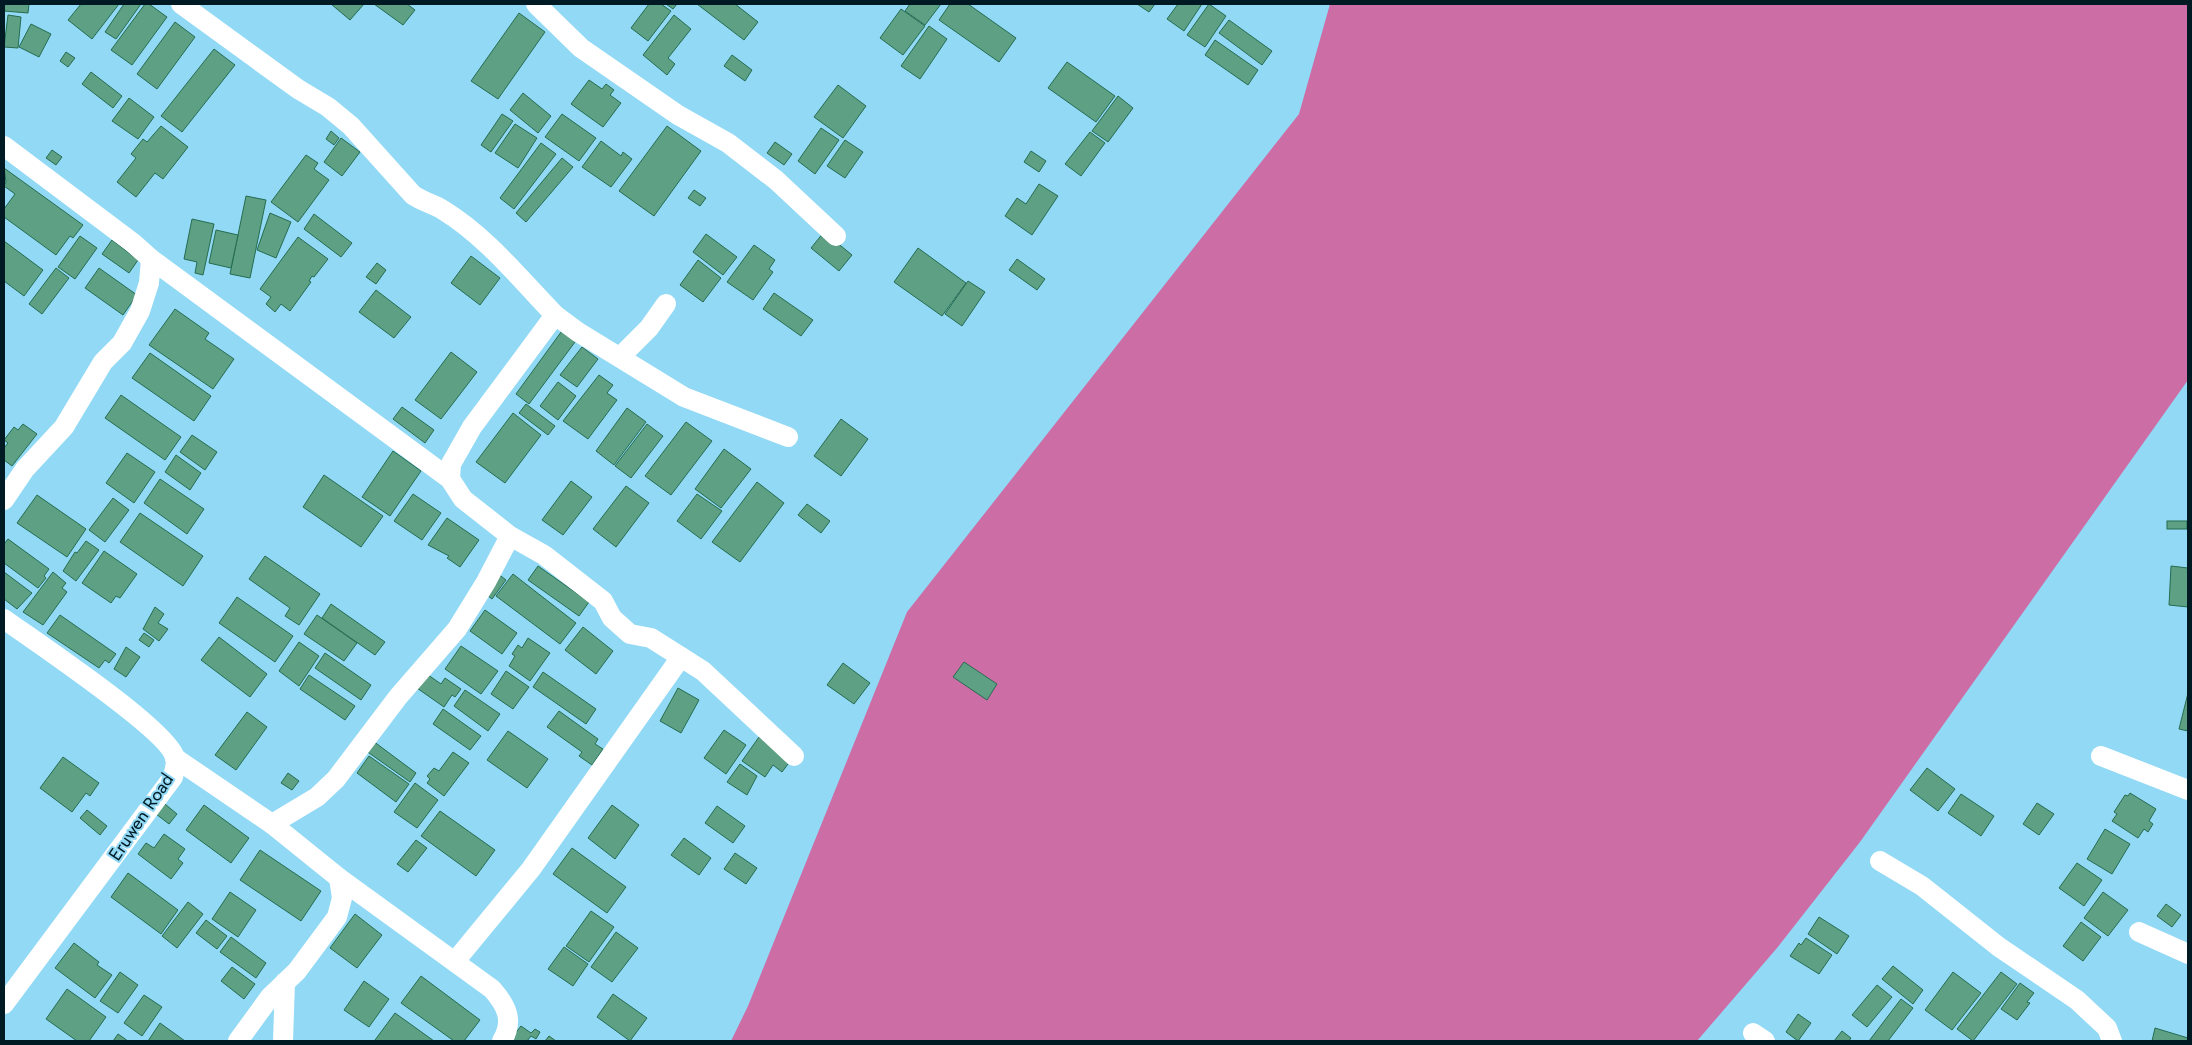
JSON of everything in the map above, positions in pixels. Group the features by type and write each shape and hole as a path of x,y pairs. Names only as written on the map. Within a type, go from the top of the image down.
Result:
{"street":[{"path":"181,4 298,89 328,107 351,126 413,195 425,204 443,210 488,246 555,315 578,332 684,397 788,437"},
{"path":"536,4 581,48 678,115 728,143 776,180 836,236"},
{"path":"4,146 133,243 151,259 450,479 463,499 510,536 544,555 603,601 612,618 630,634 650,638 703,671 794,756"},
{"path":"4,500 25,469 64,427 103,362 122,343 140,311 149,284 151,259"},
{"path":"620,357 649,328 666,304"},
{"path":"450,479 451,464 472,427 555,315"},
{"path":"272,824 317,797 336,779 398,697 457,629 486,582 510,536"},
{"name":"Eruwen Road","path":"4,1004 173,777 176,758 164,738 137,716 7,627"},
{"path":"461,954 531,870 681,657"},
{"path":"2101,756 2188,790"},
{"path":"176,758 272,824 339,878 492,989 501,999 508,1014 509,1026 502,1041"},
{"path":"1880,862 1922,886 1999,947 2078,1000 2106,1028 2112,1041"},
{"path":"238,1041 270,997 297,971 337,917 342,898 339,878"},
{"path":"2139,932 2188,954"},
{"path":"282,1041 285,982"}],"shaded area":[{"path":"1330,4 2188,4 2188,380 1860,842 1777,948 1697,1041 731,1041 748,1006 907,612 1299,114"}],"building":[{"path":"4,4 29,4 28,13 4,11"},
{"path":"81,4 119,4 92,39 68,20"},
{"path":"124,4 141,4 116,39 105,32"},
{"path":"145,4 149,4 167,17 132,65 111,50"},
{"path":"331,4 364,4 350,20"},
{"path":"374,4 407,4 415,10 403,25"},
{"path":"649,4 661,4 671,11 648,41 631,28"},
{"path":"666,4 677,4 673,9"},
{"path":"697,4 735,4 758,22 744,40"},
{"path":"910,4 941,4 925,25 905,11"},
{"path":"950,4 968,4 1016,38 999,62 939,20"},
{"path":"1137,4 1155,4 1149,12"},
{"path":"1178,4 1202,4 1184,31 1167,19"},
{"path":"1209,4 1226,16 1205,47 1187,35"},
{"path":"901,9 925,26 903,55 880,38"},
{"path":"519,13 545,32 498,99 471,81"},
{"path":"8,15 21,17 18,48 4,47"},
{"path":"674,15 691,29 668,58 675,64 667,75 643,55"},
{"path":"1229,20 1272,51 1262,65 1219,33"},
{"path":"175,22 195,37 157,89 137,74"},
{"path":"31,24 51,34 39,57 19,47"},
{"path":"929,26 947,39 920,79 901,66"},
{"path":"1215,40 1258,70 1248,85 1205,55"},
{"path":"214,49 235,65 182,132 161,116"},
{"path":"66,52 75,58 68,67 60,61"},
{"path":"732,55 752,70 745,81 724,66"},
{"path":"1067,62 1115,96 1096,122 1048,88"},
{"path":"91,72 122,96 113,108 82,84"},
{"path":"589,80 602,89 606,84 614,90 610,95 621,103 603,127 571,104"},
{"path":"838,85 866,106 843,138 814,117"},
{"path":"523,93 551,116 538,133 510,110"},
{"path":"1118,96 1133,108 1108,142 1092,131"},
{"path":"129,98 154,117 138,139 112,121"},
{"path":"502,114 513,121 491,152 481,145"},
{"path":"562,114 596,138 579,161 545,137"},
{"path":"515,124 537,138 518,168 495,153"},
{"path":"161,126 188,147 163,179 155,173 136,197 117,182 136,158 131,154 143,139 147,142"},
{"path":"667,126 701,151 654,216 619,191"},
{"path":"821,128 839,140 815,174 798,161"},
{"path":"331,131 339,138 334,145 326,139"},
{"path":"1090,132 1105,143 1081,176 1065,164"},
{"path":"341,138 360,152 342,176 324,162"},
{"path":"845,140 863,152 845,178 827,166"},
{"path":"601,141 621,156 623,152 632,159 611,187 582,167"},
{"path":"775,142 792,154 784,165 767,153"},
{"path":"541,143 556,154 514,209 500,198"},
{"path":"52,150 62,157 56,165 46,158"},
{"path":"1031,151 1046,161 1039,172 1024,162"},
{"path":"306,155 318,163 314,169 329,180 298,222 271,202"},
{"path":"562,158 573,167 526,222 516,213"},
{"path":"4,168 83,225 73,238 70,236 56,255 4,217 4,209 15,194 4,186 6,182"},
{"path":"1039,184 1058,196 1032,235 1005,216 1017,198 1026,204"},
{"path":"694,190 706,198 700,206 688,198"},
{"path":"246,196 266,200 250,278 230,274"},
{"path":"270,213 291,222 276,258 257,250"},
{"path":"314,214 352,243 341,257 304,229"},
{"path":"192,219 214,224 203,275 195,273 197,262 184,259"},
{"path":"216,230 238,235 231,268 209,263"},
{"path":"824,232 852,255 839,271 811,248"},
{"path":"706,234 737,257 723,275 693,252"},
{"path":"80,236 97,248 75,279 58,267"},
{"path":"298,237 328,259 314,277 312,276 309,281 311,282 290,311 281,304 275,312 266,304 271,297 260,289"},
{"path":"112,240 138,260 129,273 102,254"},
{"path":"4,241 43,270 24,296 4,281"},
{"path":"754,245 775,260 769,269 773,272 753,300 727,282"},
{"path":"918,248 966,283 942,316 894,282"},
{"path":"471,256 500,278 480,305 451,283"},
{"path":"1017,259 1045,279 1037,290 1009,270"},
{"path":"698,260 721,278 703,302 680,285"},
{"path":"377,263 386,270 376,284 366,277"},
{"path":"56,268 69,278 42,314 29,304"},
{"path":"99,268 137,295 123,315 85,288"},
{"path":"968,281 985,292 962,326 945,314"},
{"path":"376,290 411,317 394,338 359,312"},
{"path":"774,293 813,320 801,336 763,309"},
{"path":"175,309 209,333 205,339 234,359 213,389 149,345"},
{"path":"564,328 578,338 529,404 516,394"},
{"path":"582,347 598,359 577,387 560,375"},
{"path":"451,352 477,372 441,419 415,400"},
{"path":"150,353 211,396 194,421 132,378"},
{"path":"599,375 613,385 607,393 617,400 588,439 563,421"},
{"path":"558,382 576,396 558,420 540,406"},
{"path":"121,395 181,437 165,460 105,418"},
{"path":"526,404 555,426 548,435 519,413"},
{"path":"402,407 434,430 425,443 393,419"},
{"path":"627,408 646,422 614,465 596,451"},
{"path":"513,413 541,435 505,483 476,462"},
{"path":"841,419 868,439 841,476 814,456"},
{"path":"686,422 712,441 671,495 645,476"},
{"path":"23,424 37,434 12,466 4,460 4,448 8,443 4,440 14,427 18,430"},
{"path":"647,424 663,436 631,478 615,466"},
{"path":"192,435 217,452 205,470 180,452"},
{"path":"724,449 751,469 721,508 695,489"},
{"path":"393,451 421,471 390,516 362,497"},
{"path":"127,453 155,472 134,503 106,483"},
{"path":"176,455 201,473 190,490 165,472"},
{"path":"324,475 383,516 361,547 303,507"},
{"path":"160,479 204,509 187,534 144,503"},
{"path":"571,481 592,497 563,535 542,520"},
{"path":"757,482 784,503 740,562 712,542"},
{"path":"626,486 649,503 616,547 593,529"},
{"path":"413,494 441,513 422,540 394,521"},
{"path":"697,494 722,511 701,539 677,521"},
{"path":"37,495 86,529 67,557 17,523"},
{"path":"113,498 129,510 105,542 89,530"},
{"path":"807,504 830,521 821,533 798,515"},
{"path":"140,513 203,556 183,586 120,542"},
{"path":"447,518 479,540 460,567 447,558 449,556 428,545"},
{"path":"2167,521 2187,521 2187,529 2167,529"},
{"path":"8,539 49,569 44,576 46,578 38,588 4,563 4,544"},
{"path":"86,541 99,550 76,581 63,571 75,552 77,553"},
{"path":"104,551 137,574 120,598 116,596 111,603 82,583"},
{"path":"265,556 320,594 299,625 285,616 290,608 249,579"},
{"path":"538,566 589,602 579,616 528,580"},
{"path":"2171,566 2188,568 2188,607 2169,605"},
{"path":"4,572 32,593 17,609 4,599"},
{"path":"53,572 66,583 62,588 67,592 43,625 23,612"},
{"path":"497,573 506,580 492,599 483,592"},
{"path":"513,574 576,623 560,644 496,596"},
{"path":"237,597 293,636 275,662 219,623"},
{"path":"331,604 385,642 375,655 322,618"},
{"path":"155,607 164,614 158,623 168,629 159,641 143,629"},
{"path":"485,610 517,633 502,654 470,631"},
{"path":"60,615 116,654 109,663 105,660 99,668 47,633"},
{"path":"317,615 357,643 344,661 304,634"},
{"path":"583,627 613,651 596,674 565,650"},
{"path":"144,633 154,640 149,647 139,640"},
{"path":"219,637 267,674 250,697 201,660"},
{"path":"528,638 550,653 530,681 509,666 515,656 512,654 518,645 522,648"},
{"path":"299,642 319,656 299,686 279,671"},
{"path":"461,646 498,671 481,694 445,669"},
{"path":"126,647 140,657 126,677 114,669"},
{"path":"325,653 371,685 361,700 315,668"},
{"path":"964,662 997,684 987,700 953,677"},
{"path":"843,663 870,683 854,704 827,685"},
{"path":"506,671 529,687 513,709 491,694"},
{"path":"424,672 441,684 445,678 461,689 455,697 452,695 444,707 414,686"},
{"path":"543,672 596,709 586,724 533,687"},
{"path":"309,675 355,706 345,720 300,689"},
{"path":"678,688 699,700 681,733 660,721"},
{"path":"465,690 500,714 488,731 454,706"},
{"path":"2188,693 2188,731 2179,729"},
{"path":"443,709 481,736 470,750 433,724"},
{"path":"559,711 598,739 595,744 603,749 592,765 579,756 582,752 547,727"},
{"path":"247,712 267,727 236,770 215,755"},
{"path":"724,730 746,745 726,774 704,758"},
{"path":"508,731 548,759 527,788 487,760"},
{"path":"759,737 791,760 782,772 773,765 765,777 742,761"},
{"path":"369,738 416,773 410,782 362,748"},
{"path":"453,752 469,763 444,796 427,783 430,779 427,776 434,768 439,771"},
{"path":"369,756 409,784 396,802 357,773"},
{"path":"63,757 99,783 90,796 86,793 72,812 40,788"},
{"path":"740,764 757,776 747,795 727,782"},
{"path":"1927,768 1955,789 1938,811 1910,790"},
{"path":"288,773 299,781 292,790 281,783"},
{"path":"415,783 438,800 417,828 394,812"},
{"path":"2130,793 2156,809 2149,821 2153,824 2148,832 2144,829 2138,838 2112,821 2117,814 2114,812 2125,795 2128,796"},
{"path":"1961,794 1994,816 1981,836 1948,813"},
{"path":"2037,803 2054,814 2039,835 2023,824"},
{"path":"165,804 177,814 169,824 156,814"},
{"path":"204,805 249,838 231,863 186,830"},
{"path":"612,805 639,825 615,859 588,838"},
{"path":"717,806 745,826 733,843 705,823"},
{"path":"87,810 107,826 100,835 80,818"},
{"path":"440,811 495,850 476,876 421,836"},
{"path":"2105,829 2130,844 2112,874 2087,859"},
{"path":"164,834 185,849 178,859 183,863 171,879 138,854 146,843 154,848"},
{"path":"684,838 711,858 699,875 671,855"},
{"path":"416,840 427,848 408,872 397,864"},
{"path":"572,848 626,887 607,913 553,874"},
{"path":"260,850 321,891 301,921 240,880"},
{"path":"735,853 757,868 746,884 724,869"},
{"path":"2077,863 2102,880 2084,906 2059,888"},
{"path":"128,873 178,910 161,934 111,897"},
{"path":"230,892 256,910 238,937 212,919"},
{"path":"2103,892 2128,910 2108,936 2084,918"},
{"path":"188,902 203,914 177,948 162,936"},
{"path":"2166,904 2181,915 2172,927 2157,916"},
{"path":"591,911 614,927 589,962 566,946"},
{"path":"355,914 382,935 357,968 330,948"},
{"path":"1819,917 1849,936 1837,954 1808,934"},
{"path":"206,920 227,936 217,949 196,933"},
{"path":"2081,922 2101,937 2083,961 2063,946"},
{"path":"616,932 638,948 612,982 591,967"},
{"path":"231,937 266,963 256,978 220,952"},
{"path":"1806,938 1832,955 1819,974 1790,956 1799,943 1801,945"},
{"path":"74,943 99,962 97,965 112,975 95,998 55,968"},
{"path":"564,947 588,964 573,986 548,969"},
{"path":"1893,966 1923,990 1913,1004 1882,979"},
{"path":"232,967 255,984 244,999 221,981"},
{"path":"120,972 138,985 118,1013 100,1001"},
{"path":"1953,972 1981,993 1952,1030 1925,1010"},
{"path":"2001,972 2017,984 1973,1041 1957,1029"},
{"path":"421,976 480,1020 464,1041 454,1041 401,1003"},
{"path":"364,981 389,999 369,1027 344,1010"},
{"path":"2020,983 2034,993 2027,1002 2030,1003 2017,1020 2001,1009"},
{"path":"1877,985 1892,997 1867,1027 1852,1015"},
{"path":"67,989 106,1017 89,1041 77,1041 46,1019"},
{"path":"613,994 647,1018 630,1041 597,1017"},
{"path":"144,995 162,1007 142,1036 124,1023"},
{"path":"1901,999 1913,1008 1888,1041 1869,1041"},
{"path":"395,1013 434,1041 375,1040"},
{"path":"1798,1014 1811,1023 1798,1041 1786,1032"},
{"path":"160,1023 185,1041 148,1041"},
{"path":"521,1026 531,1033 535,1029 540,1032 536,1039 531,1036 527,1041 509,1041"},
{"path":"2155,1028 2188,1038 2188,1041 2152,1041"},
{"path":"1842,1031 1851,1038 1849,1041 1834,1041"},
{"path":"118,1034 128,1041 113,1041"},
{"path":"549,1036 556,1041 545,1041"}]}
